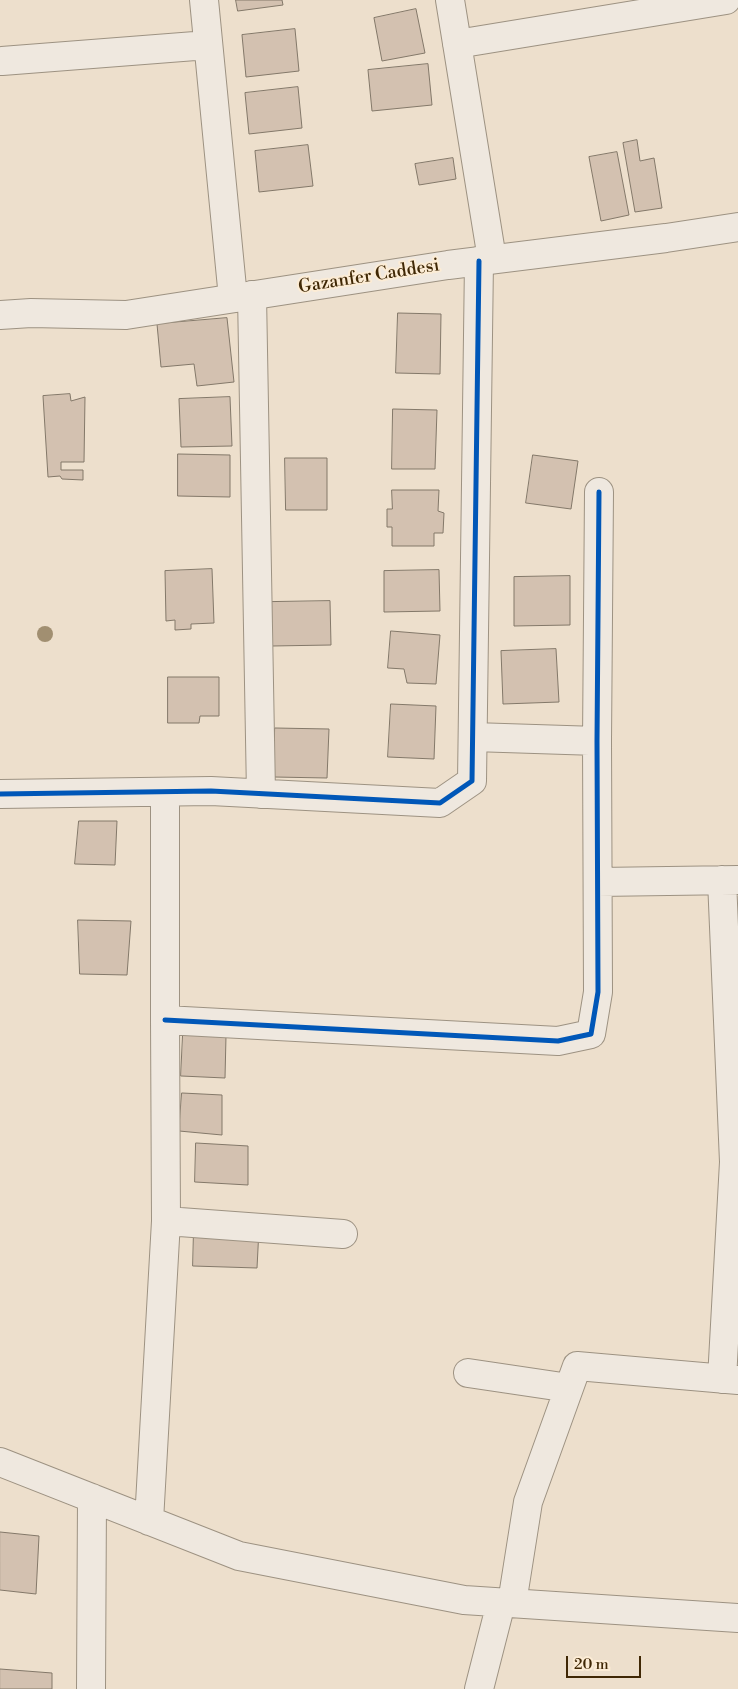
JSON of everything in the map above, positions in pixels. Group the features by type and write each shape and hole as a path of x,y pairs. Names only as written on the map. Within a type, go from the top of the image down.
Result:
{"street":[{"path":"204,0 208,45 242,297 261,794"},
{"path":"0,794 211,791 440,803 472,781 486,260 450,0"},
{"path":"457,44 726,0"},
{"path":"2,61 208,45"},
{"name":"Gazanfer Caddesi","path":"0,315 31,313 126,315 486,260 666,238 738,227"},
{"path":"165,1020 558,1042 591,1034 598,992 597,741 600,492"},
{"path":"473,737 597,741"},
{"path":"149,1521 166,1221 165,792"},
{"path":"479,1689 507,1603 528,1502 577,1366 730,1380 734,1162 730,880 598,882"},
{"path":"166,1221 344,1234"},
{"path":"468,1373 569,1388"},
{"path":"0,1462 239,1556 464,1600 738,1618"},
{"path":"91,1689 92,1498"}],"building":[{"path":"236,0 282,0 283,5 238,11"},
{"path":"416,9 425,53 382,61 374,18"},
{"path":"295,29 299,71 246,77 242,35"},
{"path":"428,64 432,105 372,111 368,70"},
{"path":"298,87 302,128 249,134 245,93"},
{"path":"637,140 640,161 654,158 662,208 635,212 623,143"},
{"path":"308,145 313,186 259,192 255,151"},
{"path":"617,152 629,215 601,221 589,157"},
{"path":"453,158 456,179 419,185 415,164"},
{"path":"398,313 441,314 440,374 396,373"},
{"path":"227,318 234,382 197,386 194,364 161,367 157,324"},
{"path":"70,394 71,401 85,397 84,462 61,462 61,470 83,470 83,480 62,479 60,476 48,477 43,396"},
{"path":"230,397 232,446 181,447 179,399"},
{"path":"393,409 437,410 435,469 392,469"},
{"path":"178,454 230,455 230,497 178,496"},
{"path":"533,455 578,461 571,509 526,503"},
{"path":"285,458 327,458 327,510 286,510"},
{"path":"392,490 439,490 438,511 444,513 443,533 434,533 434,546 392,546 392,527 387,527 387,509 392,509"},
{"path":"212,569 214,623 191,624 191,629 175,630 175,620 166,621 165,571"},
{"path":"439,570 440,611 384,612 384,571"},
{"path":"570,576 570,625 514,626 514,577"},
{"path":"330,601 331,645 272,646 271,602"},
{"path":"391,631 440,635 436,684 407,683 404,669 388,668"},
{"path":"556,649 559,702 503,704 501,651"},
{"path":"168,677 219,677 219,716 200,716 199,723 168,723"},
{"path":"391,704 436,706 434,759 388,757"},
{"path":"275,728 329,729 327,778 274,777"},
{"path":"79,821 117,821 115,865 75,864"},
{"path":"78,920 131,921 127,975 80,974"},
{"path":"183,1034 226,1036 225,1078 181,1076"},
{"path":"182,1093 222,1095 222,1135 179,1131"},
{"path":"196,1143 248,1146 248,1185 195,1182"},
{"path":"194,1228 259,1229 257,1268 193,1266"},
{"path":"0,1532 39,1536 36,1594 0,1590"},
{"path":"0,1669 52,1673 52,1689 0,1689"}],"cycle path":[{"path":"0,794 211,791 440,803 472,781 479,261"},
{"path":"165,1020 558,1041 591,1034 598,992 597,741 599,492"}]}
